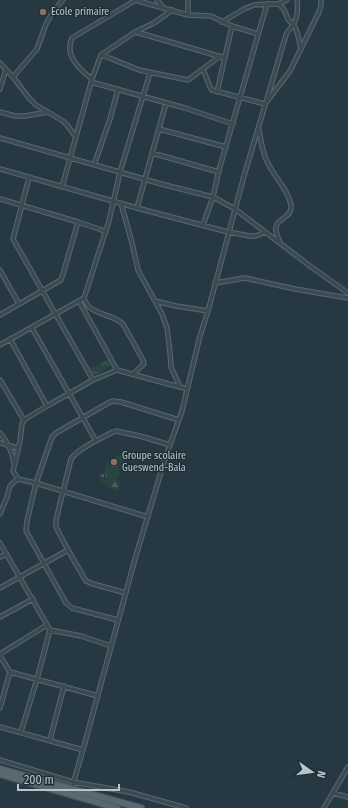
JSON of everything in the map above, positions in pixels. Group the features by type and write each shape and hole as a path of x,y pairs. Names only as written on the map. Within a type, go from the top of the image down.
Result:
{"main road":[{"path":"0,768 54,784 117,808"},
{"path":"0,774 141,808"}],"street":[{"path":"13,77 37,49 46,24 54,10 63,0"},
{"path":"233,124 92,80 72,58 70,43 72,38 135,0 188,15 211,16 232,26 258,34"},
{"path":"157,0 164,8"},
{"path":"188,0 188,15"},
{"path":"222,22 254,5 278,4 287,0"},
{"path":"71,791 118,620 148,517 179,420 200,336 244,176 286,35 294,24 297,14 297,0"},
{"path":"265,104 290,71 319,12 321,0"},
{"path":"203,225 213,197 218,172 233,124 266,4"},
{"path":"278,4 287,13 290,22 294,24 302,48"},
{"path":"62,187 92,80 102,55 135,32 154,23 172,10"},
{"path":"217,92 232,26"},
{"path":"135,32 225,58"},
{"path":"102,55 139,70 188,80 218,57"},
{"path":"0,63 36,105 63,121 76,137"},
{"path":"0,89 6,69"},
{"path":"203,69 212,90 265,104"},
{"path":"0,345 84,298 106,232 120,172 150,73"},
{"path":"94,165 110,119 118,89"},
{"path":"137,208 166,103"},
{"path":"0,112 15,116 25,116 48,112"},
{"path":"259,126 261,143 266,160 283,186 291,206 290,213 278,223 276,228 280,242"},
{"path":"159,128 226,147"},
{"path":"0,138 144,180 213,197 235,209 348,293"},
{"path":"152,153 218,172"},
{"path":"0,169 228,232 256,236 265,232"},
{"path":"29,178 13,239 93,380"},
{"path":"0,199 78,222 106,232"},
{"path":"121,203 132,243 137,269 162,314 167,328 171,367 180,387"},
{"path":"0,314 62,278 78,222"},
{"path":"0,270 19,304"},
{"path":"215,283 245,278 288,288 348,298"},
{"path":"84,298 88,306 93,310 118,320 123,324 144,364 133,374"},
{"path":"79,301 117,370"},
{"path":"155,301 208,311"},
{"path":"32,328 96,441"},
{"path":"10,339 47,406"},
{"path":"18,479 14,471 24,420 93,380 117,370 187,389"},
{"path":"0,380 24,420"},
{"path":"118,620 72,608 66,603 27,534 27,521 36,483 52,437 56,433 110,402 114,401 179,420"},
{"path":"126,593 88,582 68,550 55,525 73,456 75,453 96,441 118,431 170,445"},
{"path":"0,433 12,451 15,464"},
{"path":"0,443 18,448"},
{"path":"18,479 36,483 148,517"},
{"path":"0,514 10,486 18,479"},
{"path":"0,543 50,630 21,732"},
{"path":"0,588 68,550"},
{"path":"0,557 6,554"},
{"path":"0,617 32,599"},
{"path":"48,625 0,655 10,672 98,696"},
{"path":"50,630 81,636 111,646"},
{"path":"0,708 10,672"},
{"path":"50,740 64,686"},
{"path":"0,727 83,750"},
{"path":"0,760 73,782 129,792 186,808"},
{"path":"324,808 348,767"},
{"path":"54,784 56,776"},
{"path":"333,793 348,797"}],"green space":[{"path":"108,359 112,365 94,376 90,369"},
{"path":"119,455 128,457 126,463 122,466 117,466 117,468 121,468 117,480 120,482 118,491 104,483 99,474 104,474 104,478 108,481 105,473 106,465 111,459"}],"place":[{"name":"Ecole primaire","path":"43,12"},
{"name":"Groupe scolaire Gueswend-Bala","path":"114,462"}]}
